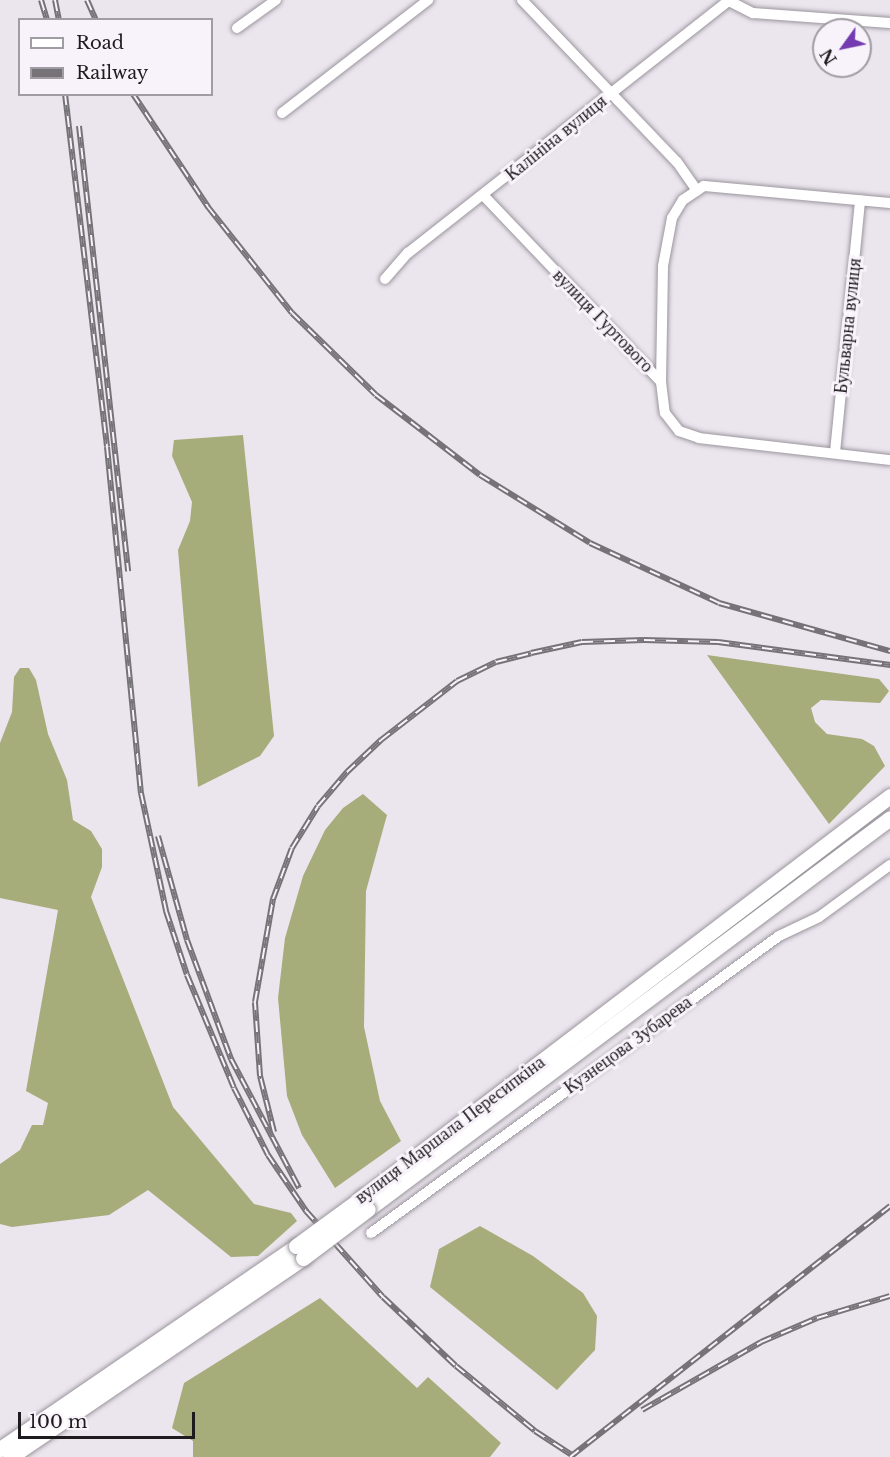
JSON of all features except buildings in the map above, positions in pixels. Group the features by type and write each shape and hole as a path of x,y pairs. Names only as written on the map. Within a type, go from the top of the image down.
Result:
{"main road":[{"name":"вулиця Маршала Пересипкіна","path":"366,1203 890,796"},
{"name":"вулиця Маршала Пересипкіна","path":"10,1457 300,1252 890,818"},
{"name":"вулиця Маршала Пересипкіна","path":"0,1449 300,1252"}],"street":[{"path":"237,28 276,0"},
{"path":"282,113 428,0"},
{"path":"522,0 700,188"},
{"path":"730,0 753,13 890,23"},
{"name":"Калініна вулиця","path":"385,279 408,253 484,196 730,0"},
{"path":"661,382 666,243 675,208 700,188 890,203"},
{"name":"вулиця Гуртового","path":"484,196 661,382 665,413 670,422 687,435 890,459"},
{"name":"Бульварна вулиця","path":"835,453 860,200"},
{"name":"Кузнецова Зубарева","path":"371,1233 779,936 819,917 890,865"}],"green space":[{"path":"243,435 274,736 260,756 198,787 178,550 190,521 192,502 172,456 174,440"},
{"path":"707,655 879,679 889,691 880,703 821,700 811,708 815,722 827,734 862,739 874,746 885,766 829,824"},
{"path":"20,668 29,668 36,680 48,734 67,780 73,820 91,831 102,849 102,867 91,897 173,1107 254,1204 291,1213 297,1221 258,1256 231,1257 148,1190 109,1215 12,1227 0,1224 0,1164 20,1150 32,1125 43,1125 48,1103 26,1091 58,910 0,898 0,743 12,712 14,677"},
{"path":"363,794 387,815 366,891 364,1027 380,1101 401,1141 335,1188 302,1135 287,1096 278,998 285,938 303,876 325,830 343,808"},
{"path":"480,1226 533,1256 583,1293 597,1316 595,1350 557,1390 430,1287 439,1249"},
{"path":"320,1298 417,1388 428,1377 501,1443 490,1457 193,1457 193,1441 172,1428 184,1383"}],"railway":[{"path":"41,0 46,18"},
{"path":"55,0 59,18"},
{"path":"87,0 95,18"},
{"path":"65,96 107,447 141,793 166,911 187,975 234,1088 268,1155 306,1211 383,1297 456,1366 535,1431 575,1457"},
{"path":"134,96 208,207 292,313 376,395 480,475 590,543 719,603 890,651"},
{"path":"79,126 128,571"},
{"path":"274,1132 260,1076 255,1002 273,899 292,848 318,806 347,772 381,740 457,681 496,662 582,642 644,640 718,642 890,665"},
{"path":"158,836 187,940 231,1059 299,1188"},
{"path":"570,1457 890,1206"},
{"path":"642,1410 761,1342 817,1318 890,1296"}]}
